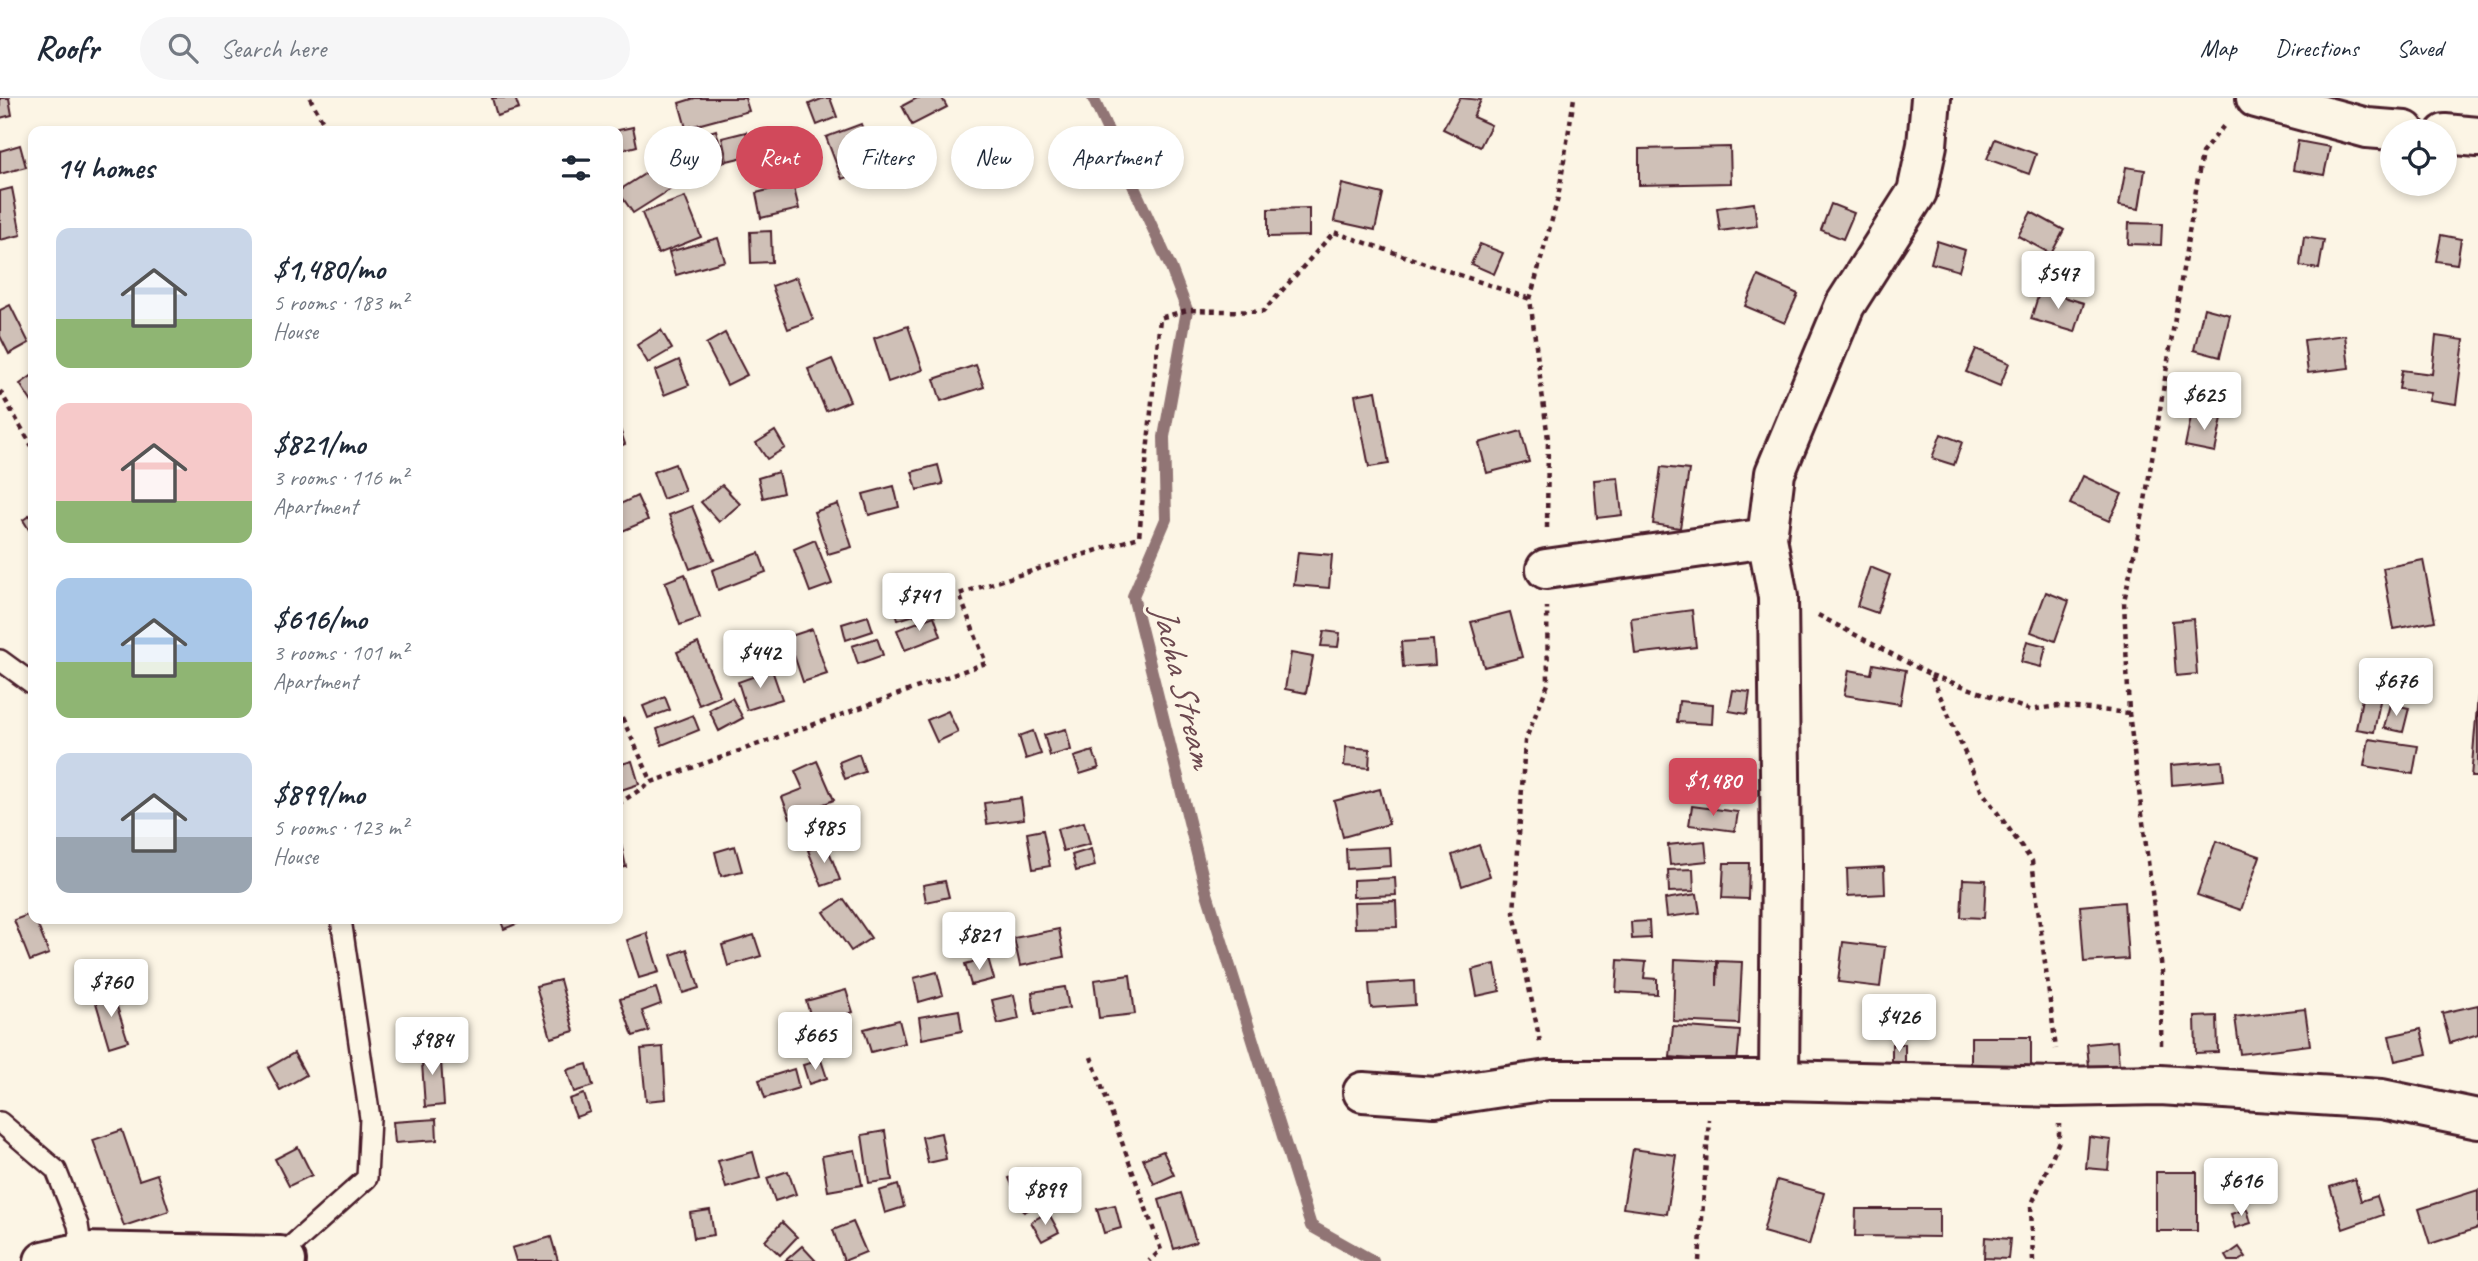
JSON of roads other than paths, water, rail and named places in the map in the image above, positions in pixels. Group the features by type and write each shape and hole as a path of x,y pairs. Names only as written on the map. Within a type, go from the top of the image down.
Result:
{"street":[{"path":"1779,1080 1781,862 1778,597 1766,538 1776,473 1845,305 1917,192 1927,145 1931,98"},
{"path":"2244,107 2380,129"},
{"path":"2457,135 2478,137"},
{"path":"1546,569 1766,538"},
{"path":"1363,1092 1435,1097 1548,1080 1779,1080 2058,1087 2160,1085 2382,1098 2478,1119"},
{"path":"44,1261 82,1252 283,1258"}],"lane":[{"path":"0,660 28,680"},
{"path":"283,1258 367,1178 370,1118 342,924"},
{"path":"0,1122 56,1170 78,1225 82,1252"}],"waterway":[{"name":"Jacha Stream","path":"1093,98 1171,268 1187,310 1164,437 1166,519 1133,596 1206,890 1311,1226 1373,1261"}]}
